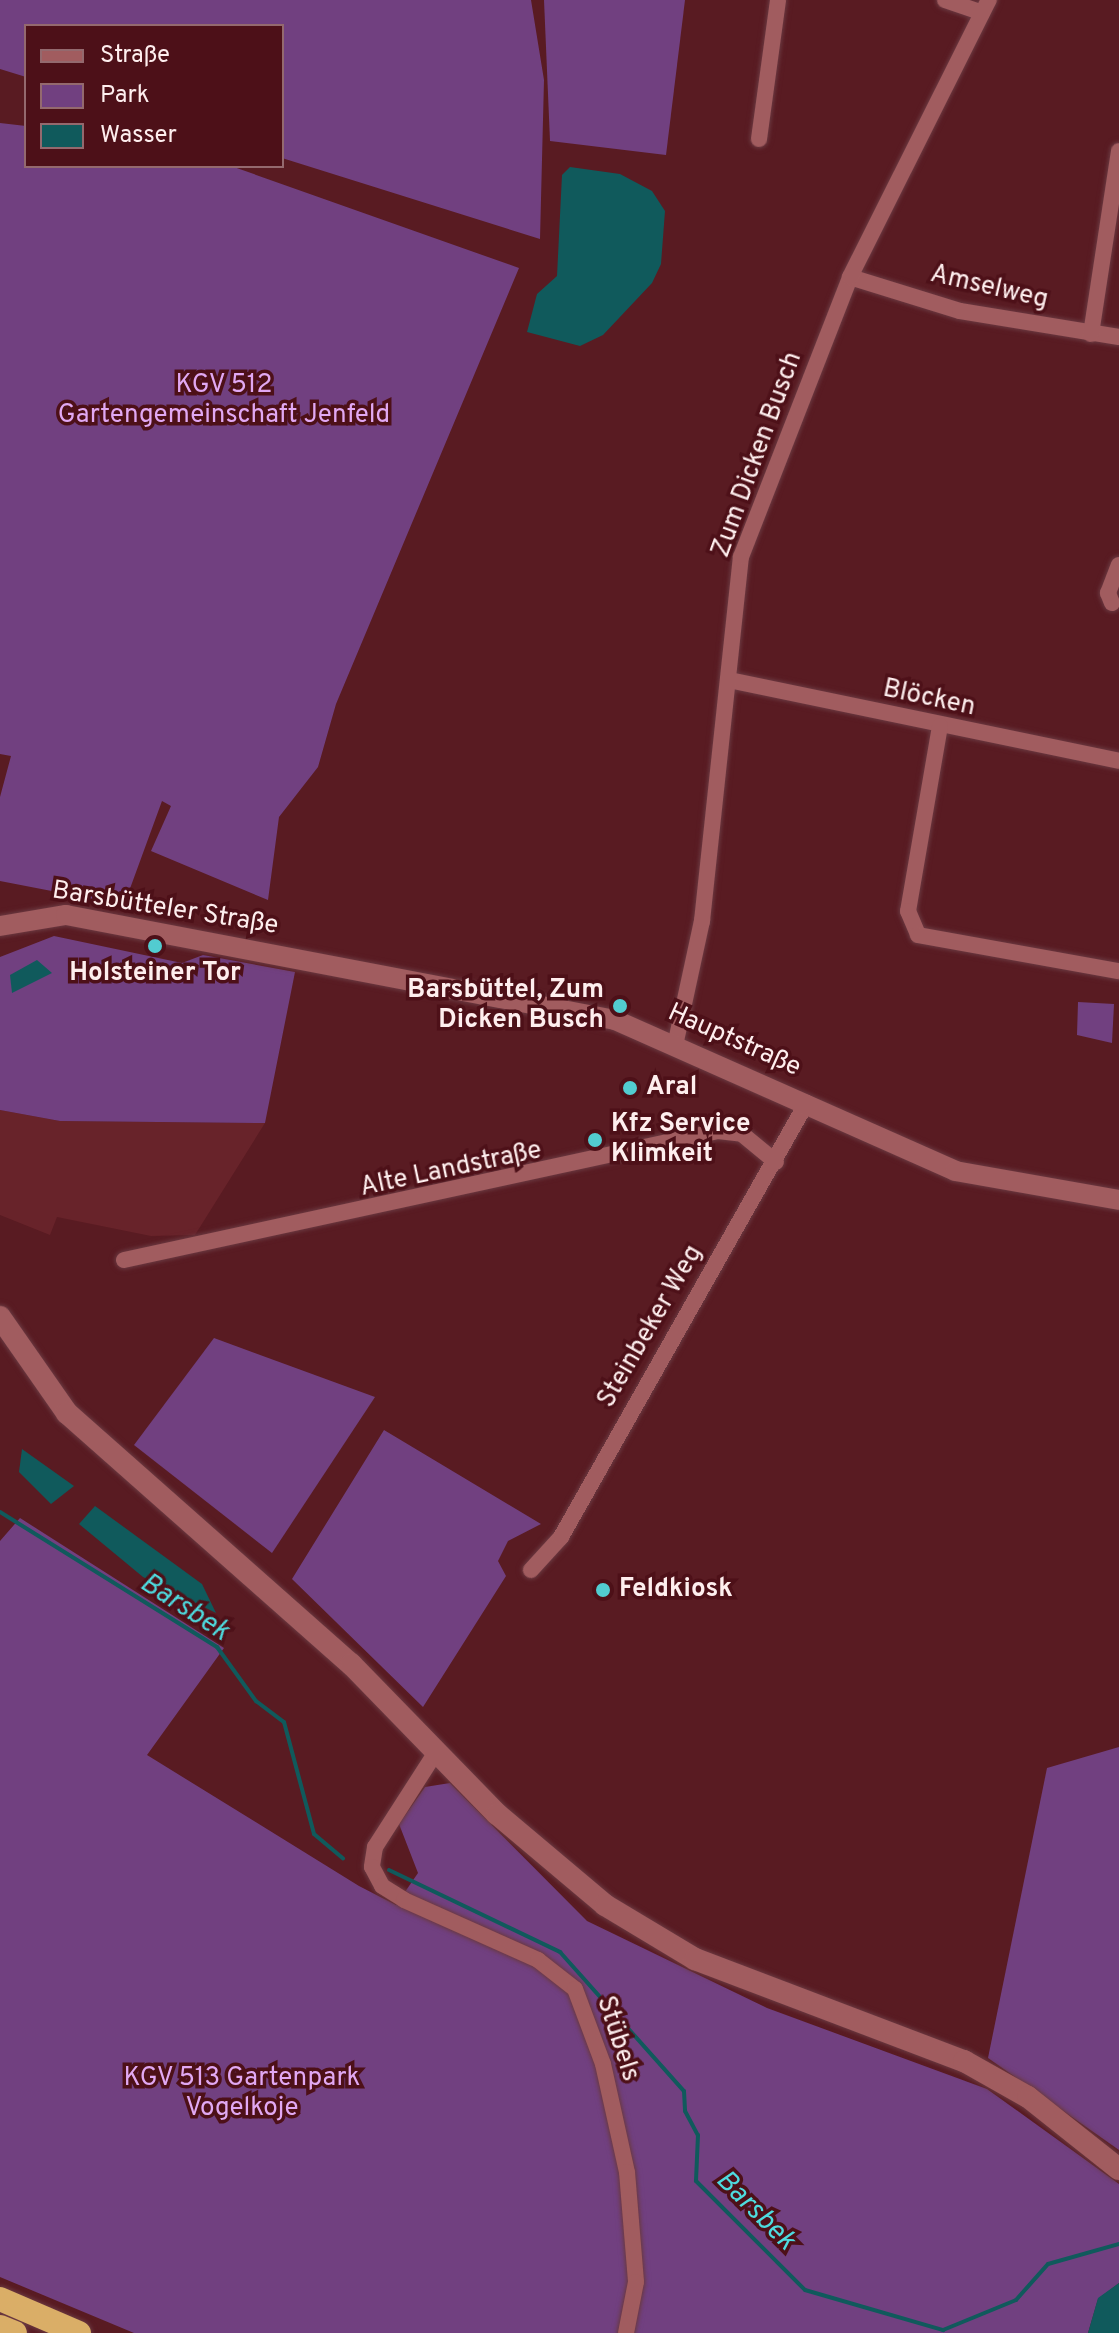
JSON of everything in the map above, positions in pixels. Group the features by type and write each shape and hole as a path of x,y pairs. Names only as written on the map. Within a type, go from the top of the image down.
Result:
{"highway":[{"path":"0,2299 79,2333"},
{"path":"0,2327 15,2333"}],"main road":[{"path":"0,1317 18,1351 67,1413 351,1664 436,1752 552,1864 662,1942 964,2061 1028,2097 1119,2169"}],"street":[{"path":"759,139 778,0"},
{"name":"Zum Dicken Busch","path":"676,1041 702,921 741,557 850,277 985,6 945,0"},
{"path":"1091,334 1119,151"},
{"name":"Amselweg","path":"850,277 960,311 1119,337"},
{"path":"1112,603 1108,593 1119,565"},
{"name":"Blöcken","path":"729,680 1119,761"},
{"path":"940,726 908,911 918,935 1119,971"},
{"name":"Barsbütteler Straße","path":"2,928 59,914 317,960"},
{"name":"Hauptstraße","path":"317,960 512,995 676,1041 955,1171 1119,1200"},
{"name":"Steinbeker Weg","path":"531,1570 561,1537 807,1103"},
{"name":"Alte Landstraße","path":"124,1260 639,1153 718,1131 742,1134 776,1162"},
{"name":"Stübels","path":"436,1752 375,1847 372,1867 382,1886 404,1900 538,1960 575,1989 603,2064 627,2172 636,2282 626,2333"}],"shaded area":[{"path":"0,1110 60,1121 265,1123 195,1235 151,1236 57,1217 50,1235 0,1215"}],"green space":[{"path":"0,0 531,0 544,80 540,239 284,159 284,24 24,24 24,76 0,69"},
{"path":"544,0 685,0 666,155 550,141"},
{"name":"KGV 512 Gartengemeinschaft Jenfeld","path":"0,123 24,126 24,168 237,168 519,268 336,704 318,767 279,817 268,900 151,851 171,806 162,801 124,905 0,881 0,797 11,756 0,754"},
{"path":"54,936 182,963 203,955 295,972 265,1123 60,1121 0,1110 0,957"},
{"path":"1078,1002 1114,1004 1112,1043 1077,1035"},
{"path":"214,1338 375,1397 272,1553 134,1445"},
{"path":"384,1430 541,1524 508,1541 498,1561 506,1576 423,1707 292,1579"},
{"name":"KGV 513 Gartenpark Vogelkoje","path":"20,1518 224,1648 147,1755 359,1886 396,1905 418,1873 399,1824 425,1787 450,1783 587,1921 767,2008 987,2089 1119,2184 1119,2283 1098,2299 1088,2333 134,2333 0,2277 0,1541"},
{"path":"1119,1747 1119,2150 988,2058 1047,1768"}],"water":[{"path":"570,167 620,174 652,191 665,211 661,264 652,283 603,335 580,346 527,332 537,294 557,276 562,175"},
{"path":"37,960 52,973 12,993 10,975"},
{"path":"22,1449 74,1486 51,1504 19,1472"},
{"path":"95,1506 202,1584 216,1613 143,1577 79,1524"},
{"path":"1119,2283 1119,2333 1088,2333 1098,2298"}],"waterway":[{"name":"Barsbek","path":"0,1512 217,1647 256,1701 284,1722 314,1834 343,1858"},
{"name":"Barsbek","path":"389,1870 560,1952 684,2091 685,2111 698,2135 696,2181 805,2290 943,2330 1016,2300 1048,2264 1119,2244"}],"place":[{"name":"Holsteiner Tor","path":"155,946"},
{"name":"Barsbüttel, Zum Dicken Busch","path":"620,1006"},
{"name":"Aral","path":"630,1088"},
{"name":"Kfz Service Klimkeit","path":"595,1140"},
{"name":"Feldkiosk","path":"603,1590"}]}
